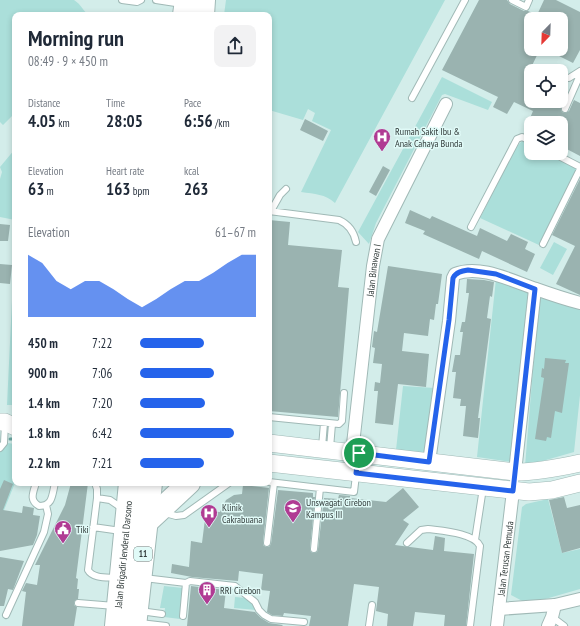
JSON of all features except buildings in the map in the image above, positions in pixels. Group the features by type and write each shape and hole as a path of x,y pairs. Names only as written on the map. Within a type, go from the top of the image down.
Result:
{"highway":[{"path":"117,486 139,519 185,486"},
{"name":"Jalan Brigadir Jenderal Darsono","path":"131,486 139,519"},
{"name":"Jalan Brigadir Jenderal Darsono","path":"128,618 131,578 139,519 150,486"}],"street":[{"name":"Jalan Binawan I","path":"355,453 373,266 378,239 446,104"},
{"path":"429,462 448,327 453,278 455,274 462,271 496,274 535,289 580,303"},
{"path":"513,491 535,289"},
{"path":"272,443 515,472 539,471 580,463"},
{"path":"355,453 356,473"},
{"path":"272,463 513,491 530,492 552,490 580,483"},
{"path":"483,488 485,468"},
{"name":"Jalan Terusan Pemuda","path":"497,626 513,491"},
{"path":"499,609 555,605 580,599"},
{"path":"550,621 555,605"}],"lane":[{"path":"122,0 137,2 141,0"},
{"path":"156,0 192,7"},
{"path":"412,98 465,0"},
{"path":"512,0 526,7 529,0"},
{"path":"568,78 580,71"},
{"path":"565,109 580,75"},
{"path":"470,228 517,139 522,137 524,138"},
{"path":"543,244 580,168 566,160"},
{"path":"272,208 286,188"},
{"path":"272,211 339,220 346,224 351,230 356,242"},
{"path":"272,417 339,424 342,421 344,393"},
{"path":"0,448 4,443 9,423"},
{"path":"324,423 326,450"},
{"path":"326,450 332,424"},
{"path":"272,482 354,492 356,473"},
{"path":"35,486 32,499 39,506 46,505 51,502 54,486"},
{"path":"96,486 97,498 88,570 89,573 94,576 186,583 190,581 236,586 255,602 259,610 264,615 271,619 304,622"},
{"path":"93,527 139,519 184,515 224,486"},
{"path":"267,542 271,486"},
{"path":"314,549 320,488"},
{"path":"475,540 483,488"},
{"path":"97,498 110,500 139,519"},
{"path":"6,615 44,532 48,514 46,505"},
{"path":"407,542 421,530 428,529 470,537 480,546 470,626"},
{"path":"183,616 186,583"},
{"path":"78,603 128,618 166,626"},
{"path":"370,626 372,605"},
{"path":"128,618 162,614"},
{"path":"550,621 564,626"}],"shaded area":[{"path":"0,0 74,0 86,12 12,12 12,116 3,125 0,122"},
{"path":"226,0 445,0 335,203 324,196 301,192 331,130 312,121 315,113 308,109 303,120 272,111 272,12 224,12"},
{"path":"442,77 492,102 488,110 445,94 442,95 376,223 369,244 358,232"},
{"path":"524,140 524,160 563,160 579,168 539,245 480,218 517,146"},
{"path":"12,153 12,219 0,217 0,179 2,172 0,167"},
{"path":"554,242 567,249 553,275 540,268"},
{"path":"496,279 528,293 529,298 511,462 477,457"},
{"path":"543,295 580,309 580,395 574,452 525,466 539,298"},
{"path":"12,300 12,405 7,405"},
{"path":"403,386 435,388 427,453 396,450"},
{"path":"0,442 12,444 12,486 14,486 0,520"},
{"path":"548,499 562,553 580,549 580,589 528,604 511,595 522,507 526,504"},
{"path":"164,586 183,588 180,619 164,617 165,608 160,608"},
{"path":"235,597 257,599 256,610 234,608"}],"place":[{"name":"Rumah Sakit Ibu & Anak Cahaya Bunda","path":"382,152"},
{"name":"Unswagati Cirebon Kampus III","path":"293,523"},
{"name":"Klinik Cakrabuana","path":"209,528"},
{"name":"Tiki","path":"63,544"},
{"name":"RRI Cirebon","path":"207,605"}],"route":[{"path":"468,270 496,274 535,289 513,491 356,473 359,453 429,462 449,320 453,278 455,274 468,270"}]}
